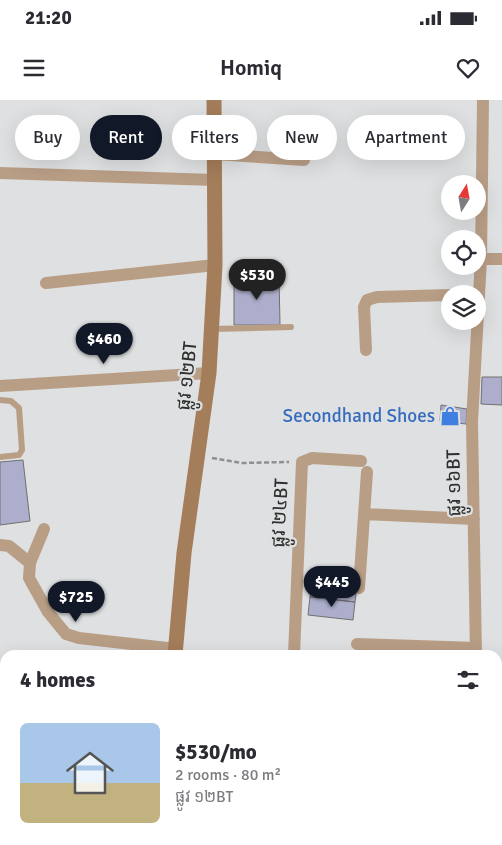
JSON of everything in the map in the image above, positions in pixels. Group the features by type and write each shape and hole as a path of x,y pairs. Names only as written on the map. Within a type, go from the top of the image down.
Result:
{"street":[{"name":"ផ្លូវ ១២BT","path":"214,100 214,115"},
{"name":"ផ្លូវ ១៦BT","path":"481,230 483,100"},
{"name":"ផ្លូវ ១២BT","path":"175,650 184,553 209,373 216,265 214,160"},
{"path":"0,173 214,180"},
{"path":"486,259 502,259"},
{"path":"46,282 216,265"},
{"path":"366,350 364,307 367,300 377,297 441,295"},
{"name":"ផ្លូវ ១៦BT","path":"476,330 472,422 476,650"},
{"path":"0,386 209,373"},
{"path":"302,462 312,458 364,466 364,514 359,588"},
{"name":"ផ្លូវ ២៤BT","path":"294,650 302,462"},
{"path":"364,514 474,519"},
{"path":"44,529 30,563 29,578 48,612 66,634 79,638 161,650"},
{"path":"0,545 9,546 30,563"},
{"path":"358,644 446,650"}],"lane":[{"path":"212,329 291,327"},
{"path":"0,400 11,401 19,408 22,450 19,455 0,457"}],"path":[{"path":"198,456 242,463 302,462"}],"building":[{"path":"234,277 279,277 280,325 234,325"},
{"path":"482,377 502,377 502,405 481,404"},
{"path":"441,405 467,409 466,424 440,421"},
{"path":"23,460 30,521 0,525 0,462"},
{"path":"312,580 357,585 355,602 310,597"},
{"path":"310,597 355,602 353,620 308,615"}],"place":[{"name":"Secondhand Shoes","path":"450,416"}]}
